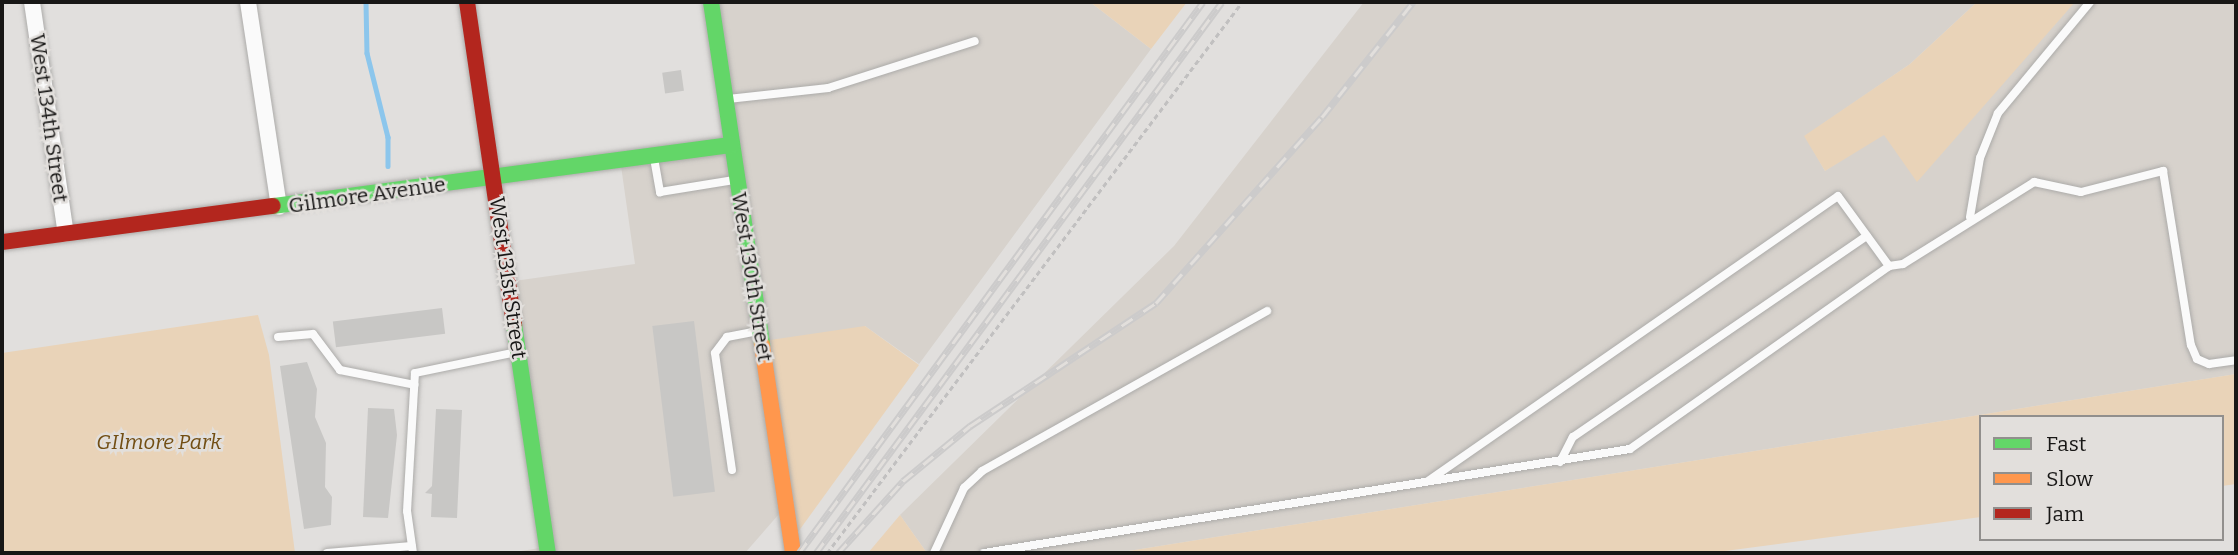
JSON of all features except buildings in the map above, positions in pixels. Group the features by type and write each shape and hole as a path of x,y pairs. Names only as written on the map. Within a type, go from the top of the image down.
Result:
{"street":[{"name":"West 134th Street","path":"32,2 66,234"},
{"path":"248,2 279,207"},
{"name":"West 131st Street","path":"467,2 548,553"},
{"name":"West 130th Street","path":"710,2 793,553"},
{"name":"Gilmore Avenue","path":"2,242 732,145"}],"lane":[{"path":"1970,217 1980,158 1998,113 2090,2"},
{"path":"725,99 828,88 975,41"},
{"path":"653,155 660,192 737,180"},
{"path":"984,553 1630,449 1889,266 1903,264 1970,217 2034,182 2081,192 2163,171 2191,345 2197,359 2209,364 2236,360"},
{"path":"1426,483 1838,196 1889,266"},
{"path":"1560,462 1573,437 1867,236"},
{"path":"934,553 950,512 982,471 1267,311"},
{"path":"732,470 715,353 727,337 760,331"},
{"path":"278,337 313,334 340,370 415,384"},
{"path":"327,553 412,550 407,511 415,373 519,352"}],"path":[{"path":"827,553 1242,2"}],"shaded area":[{"path":"719,2 1090,2 1151,49 919,364 865,326 793,498 745,553 509,553 552,546 514,281 635,264 621,166 741,150"},
{"path":"1364,2 1977,2 1910,64 1805,136 1825,171 2075,2 2236,2 2236,374 1116,553 927,553 900,515 1174,246"}],"green space":[{"path":"1090,2 1187,2 1151,49"},
{"path":"1977,2 2075,2 1917,182 1884,135 1825,171 1804,136 1910,64"},
{"name":"GIlmore Park","path":"258,315 269,355 295,553 2,553 2,353"},
{"path":"865,326 919,365 798,532 770,340"},
{"path":"2236,374 2236,484 2224,486 2224,415 1979,415"},
{"path":"1979,415 1979,517 1710,553 1116,553"},
{"path":"900,515 927,553 868,553"}],"waterway":[{"path":"366,2 367,53 388,137 388,166"}],"railway":[{"path":"799,553 1203,2"},
{"path":"816,553 1222,2"},
{"path":"838,553 903,481 970,426 1156,303 1322,117 1413,2"}],"traffic: fast":[{"path":"711,2 762,345"},
{"path":"273,206 732,145"},
{"path":"514,324 548,553"}],"traffic: slow":[{"path":"762,345 793,553"}],"traffic: jam":[{"path":"467,2 514,324"},
{"path":"2,242 273,206"}]}
